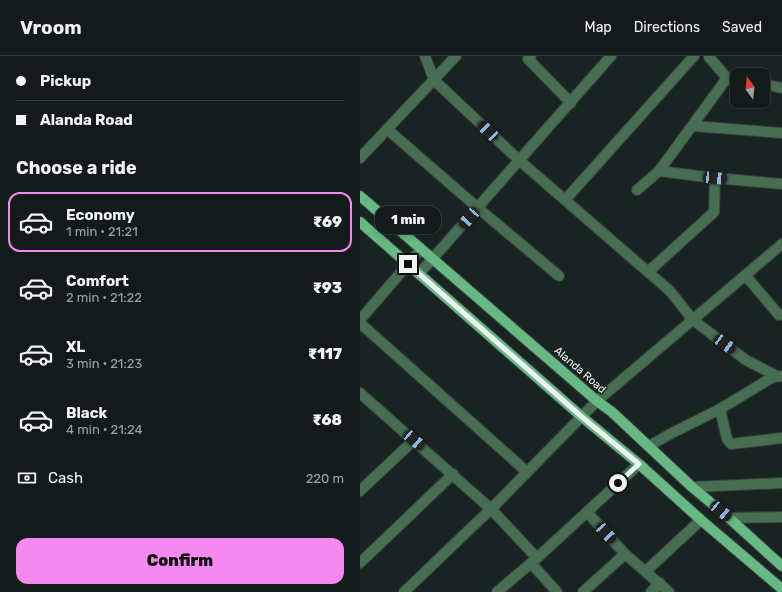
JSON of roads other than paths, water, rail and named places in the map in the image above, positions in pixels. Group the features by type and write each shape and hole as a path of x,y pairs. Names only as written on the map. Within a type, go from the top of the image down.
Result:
{"main road":[{"name":"Alanda Road","path":"360,196 597,401 612,412 692,487 782,566"},
{"path":"360,222 582,417 639,464 701,520 782,589"}],"street":[{"path":"425,56 434,80 520,161 670,291 693,320 746,360 780,376"},
{"path":"360,158 456,56"},
{"path":"419,274 611,56"},
{"path":"565,200 694,56"},
{"path":"710,56 730,77"},
{"path":"528,57 571,103"},
{"path":"637,190 659,171 693,126 730,81"},
{"path":"770,85 782,88"},
{"path":"693,126 782,133"},
{"path":"387,129 559,276"},
{"path":"659,171 782,184"},
{"path":"648,272 714,212 715,178"},
{"path":"404,592 491,509 597,401 782,244"},
{"path":"421,249 360,322 527,472"},
{"path":"745,275 779,315 782,314"},
{"path":"649,446 720,409 773,377 780,376"},
{"path":"360,393 491,509 534,561 557,592"},
{"path":"720,409 727,439 731,444 782,438"},
{"path":"360,491 414,440"},
{"path":"497,592 534,561 639,464"},
{"path":"360,563 453,474"},
{"path":"692,487 782,482"},
{"path":"587,512 626,554 669,592"},
{"path":"729,518 782,517"},
{"path":"646,571 701,520"},
{"path":"583,592 626,554"},
{"path":"651,592 660,583"}]}
